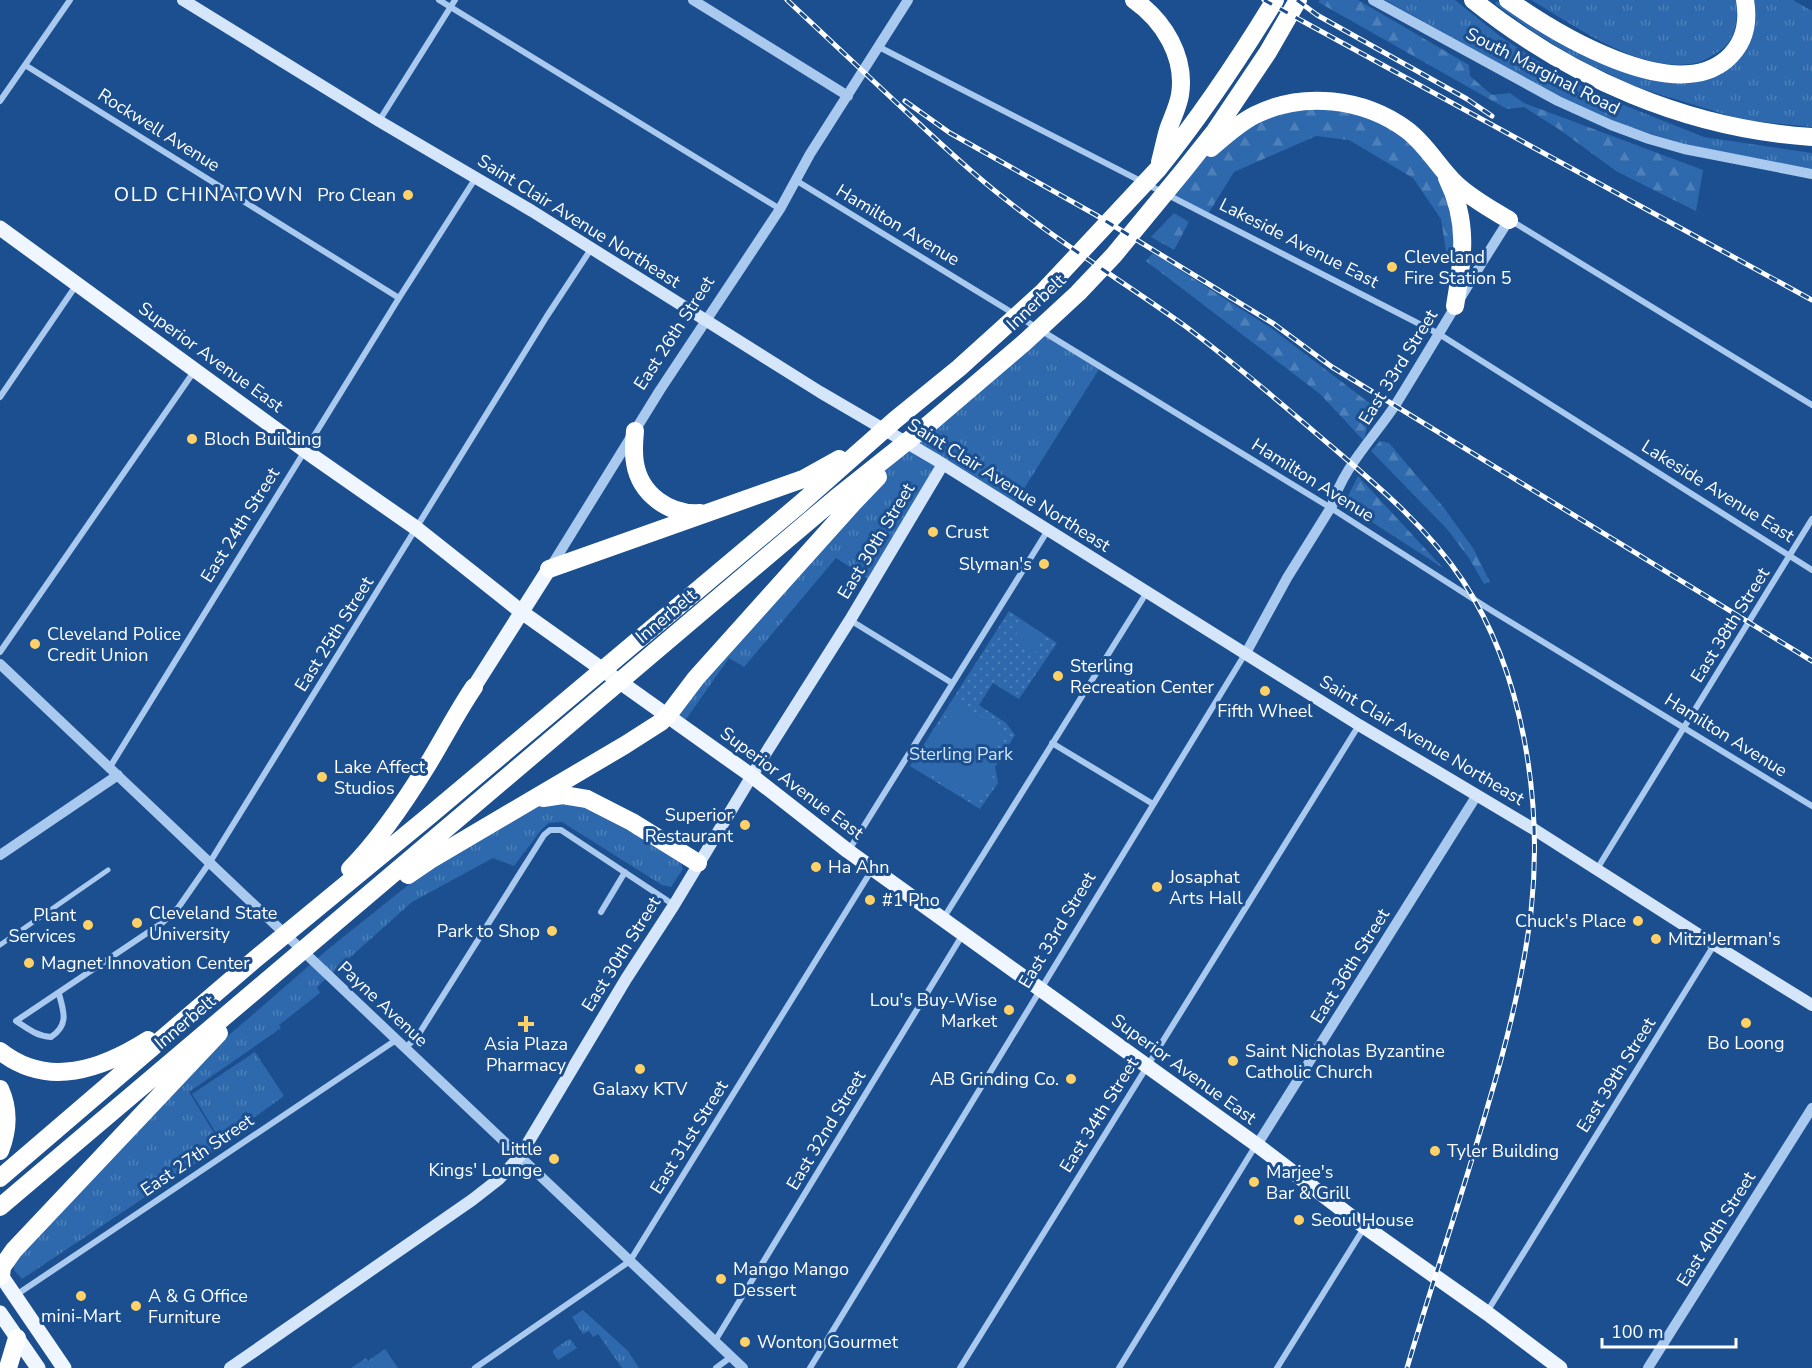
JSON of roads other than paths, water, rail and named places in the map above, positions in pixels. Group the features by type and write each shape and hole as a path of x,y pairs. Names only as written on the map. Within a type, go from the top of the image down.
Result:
{"highway":[{"path":"1134,0 1148,11 1166,33 1175,50 1180,68 1179,102 1168,130 1158,170"},
{"name":"Innerbelt","path":"0,1207 836,498 929,424 1078,294 1114,255 1215,131 1251,78 1298,0"},
{"path":"1473,0 1545,51 1632,96 1748,131 1812,137"},
{"path":"1508,0 1568,37 1605,54 1640,69 1676,75 1707,70 1730,56 1744,36 1747,19 1745,0"},
{"name":"Innerbelt","path":"0,1178 192,1012 791,512 894,420 959,368 1043,292 1158,170 1244,51 1273,2"},
{"path":"1184,170 1233,129 1255,115 1299,102 1318,100 1347,104 1368,109 1388,118 1416,138 1468,194 1509,220"},
{"path":"1442,168 1460,212 1463,233 1462,265 1455,306"},
{"path":"549,569 814,474 894,420"},
{"path":"313,942 430,860 644,733 668,715 696,678 854,502 929,424"},
{"path":"635,430 633,448 638,477 651,495 661,503 682,512 713,511"},
{"path":"299,922 359,860 380,834 428,764 474,687"},
{"path":"530,802 563,795 588,799 632,822 698,863"},
{"path":"0,1275 2,1267 14,1250 204,1049 255,990"},
{"path":"0,1052 9,1059 37,1070 65,1072 84,1070 132,1050 192,1012"},
{"path":"0,1089 4,1100 6,1121 0,1151"},
{"path":"8,1368 17,1338"}],"main road":[{"name":"Saint Clair Avenue Northeast","path":"183,0 379,121 531,211 819,392 940,463 1359,725 1597,869 1812,1005"},
{"name":"Superior Avenue East","path":"0,228 306,451 416,528 523,612 752,776 848,850 1257,1145 1365,1227 1487,1312 1560,1368"},
{"name":"East 30th Street","path":"230,1368 472,1200 499,1179 520,1156 620,989 850,620 940,463"},
{"name":"East 26th Street","path":"474,687 549,569"},
{"path":"0,1275 64,1368"},
{"path":"0,1313 38,1368"}],"street":[{"path":"0,101 70,0"},
{"path":"439,0 780,209"},
{"path":"379,121 455,0"},
{"path":"693,0 848,96"},
{"name":"East 26th Street","path":"549,569 635,430 780,209 810,154 908,0"},
{"name":"South Marginal Road","path":"1373,0 1543,93 1611,125 1684,149 1812,174"},
{"name":"Lakeside Avenue East","path":"879,47 1439,334 1812,570"},
{"name":"Rockwell Avenue","path":"25,65 399,297"},
{"name":"East 24th Street","path":"0,855 114,771 399,297 476,179"},
{"name":"Hamilton Avenue","path":"796,181 1057,339 1331,508 1489,609 1812,806"},
{"path":"1509,220 1812,405"},
{"name":"East 33rd Street","path":"810,1368 1246,653 1287,578 1331,508 1336,491 1348,469 1394,406 1509,220"},
{"name":"East 25th Street","path":"58,994 64,1020 62,1028 51,1037 42,1036 16,1021 162,923 178,908 210,862 547,316 591,249"},
{"path":"0,397 77,284"},
{"path":"0,652 195,370"},
{"name":"East 38th Street","path":"1597,869 1812,519"},
{"path":"848,850 1048,530"},
{"path":"943,919 1147,591"},
{"path":"850,620 952,683"},
{"name":"Payne Avenue","path":"0,664 743,1368"},
{"name":"East 34th Street","path":"960,1368 1359,725"},
{"path":"1052,743 1153,804"},
{"name":"East 36th Street","path":"1119,1368 1477,795"},
{"path":"405,1048 417,1037 544,835 550,831 561,830 674,905"},
{"name":"East 31st Street","path":"475,1368 630,1261 873,867"},
{"path":"0,945 108,870"},
{"path":"601,912 626,872"},
{"name":"East 32nd Street","path":"715,1341 964,933"},
{"name":"East 39th Street","path":"1487,1312 1714,945"},
{"name":"East 27th Street","path":"14,1296 396,1040"},
{"name":"East 40th Street","path":"1648,1368 1812,1108"},
{"path":"1277,1368 1365,1227"},
{"path":"716,1368 731,1357"}],"railway":[{"path":"787,0 931,135 996,192 1049,232 1204,340 1367,477 1434,543 1463,581 1484,617 1501,657 1524,740 1531,784 1534,827 1531,912 1519,985 1502,1058 1407,1368"},
{"path":"1264,0 1812,300"},
{"path":"1297,0 1317,15 1467,99 1492,116"},
{"path":"905,101 950,133 1096,215 1274,324 1332,367 1812,661"}],"place":[{"name":"Pro Clean","path":"408,195"},
{"name":"Cleveland Fire Station 5","path":"1392,267"},
{"name":"Bloch Building","path":"192,439"},
{"name":"Crust","path":"933,532"},
{"name":"Slyman's","path":"1044,564"},
{"name":"Cleveland Police Credit Union","path":"35,644"},
{"name":"Sterling Recreation Center","path":"1058,676"},
{"name":"Fifth Wheel","path":"1265,691"},
{"name":"Lake Affect Studios","path":"322,777"},
{"name":"Superior Restaurant","path":"745,825"},
{"name":"Ha Ahn","path":"816,867"},
{"name":"Josaphat Arts Hall","path":"1157,887"},
{"name":"#1 Pho","path":"870,900"},
{"name":"Chuck's Place","path":"1638,921"},
{"name":"Cleveland State University","path":"137,923"},
{"name":"Plant Services","path":"88,925"},
{"name":"Park to Shop","path":"552,931"},
{"name":"Mitzi Jerman's","path":"1656,939"},
{"name":"Magnet Innovation Center","path":"29,963"},
{"name":"Lou's Buy-Wise Market","path":"1009,1010"},
{"name":"Bo Loong","path":"1746,1023"},
{"name":"Asia Plaza Pharmacy","path":"526,1024"},
{"name":"Saint Nicholas Byzantine Catholic Church","path":"1233,1061"},
{"name":"Galaxy KTV","path":"640,1069"},
{"name":"AB Grinding Co.","path":"1071,1079"},
{"name":"Tyler Building","path":"1435,1151"},
{"name":"Little Kings' Lounge","path":"554,1159"},
{"name":"Marjee's Bar & Grill","path":"1254,1182"},
{"name":"Seoul House","path":"1299,1220"},
{"name":"Mango Mango Dessert","path":"721,1279"},
{"name":"mini-Mart","path":"81,1296"},
{"name":"A & G Office Furniture","path":"136,1306"},
{"name":"Wonton Gourmet","path":"745,1342"}],"district":[{"name":"OLD CHINATOWN","path":"209,194"}],"park label":[{"name":"Sterling Park","path":"961,754"}]}
